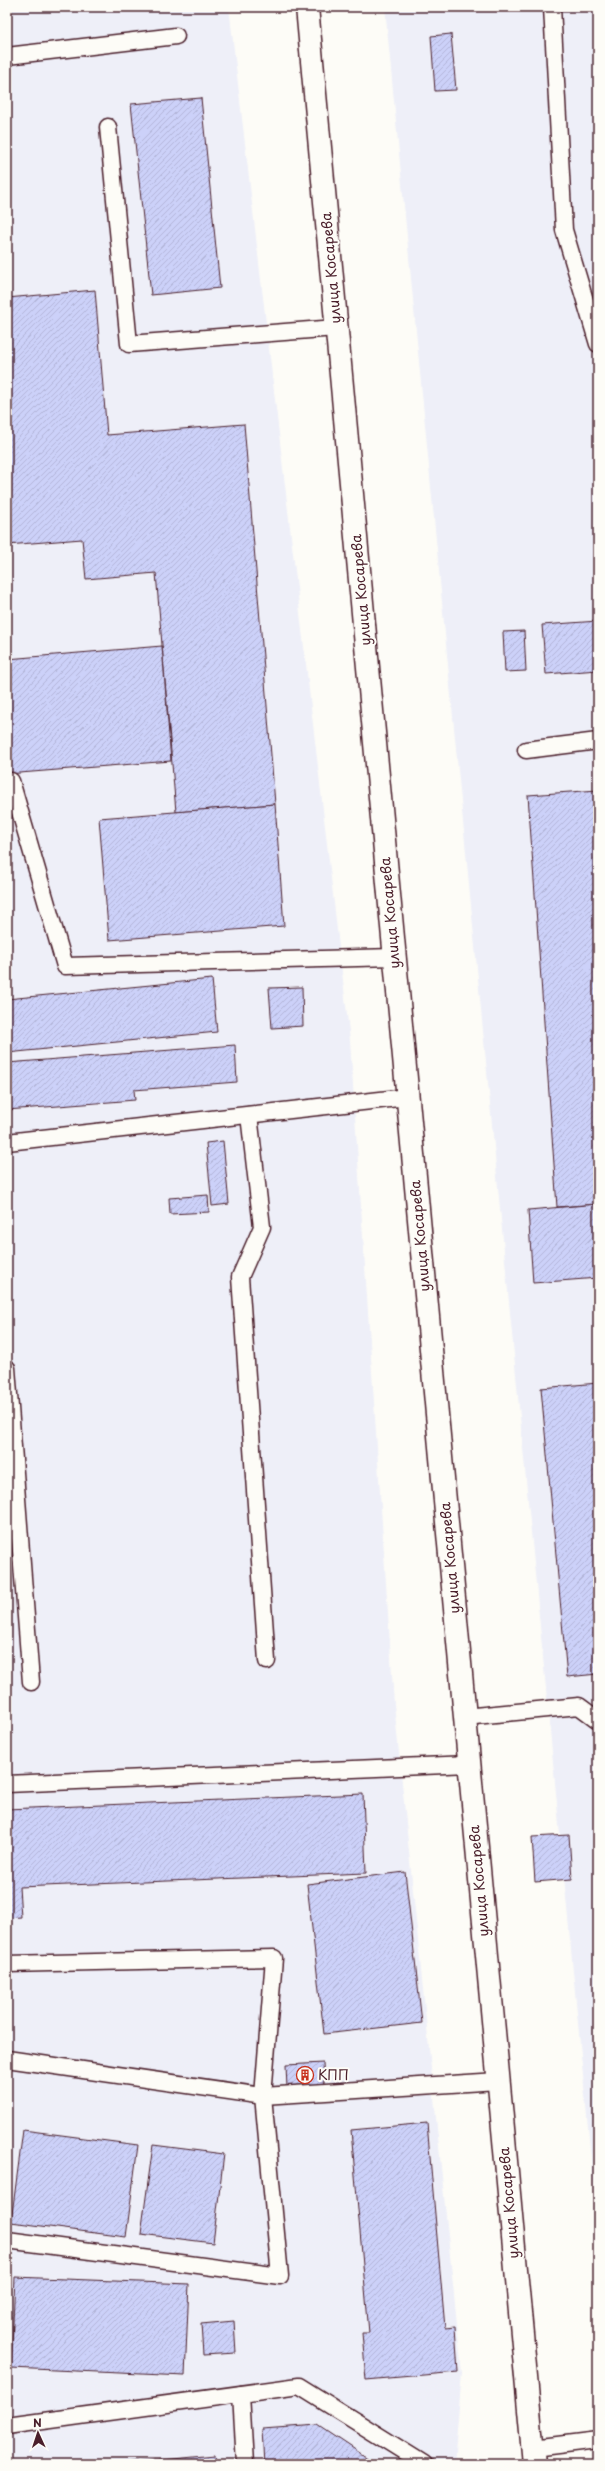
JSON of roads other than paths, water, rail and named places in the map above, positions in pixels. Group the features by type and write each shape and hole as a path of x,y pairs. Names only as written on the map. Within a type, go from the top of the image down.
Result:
{"street":[{"name":"улица Косарева","path":"307,7 533,2456"}],"lane":[{"path":"552,7 564,230 598,344"},
{"path":"7,56 176,36"},
{"path":"108,127 129,344 336,328"},
{"path":"526,750 598,741"},
{"path":"11,781 65,966 394,957"},
{"path":"7,1142 407,1097"},
{"path":"249,1115 262,1227 240,1277 267,1661"},
{"path":"7,1368 31,1682"},
{"path":"464,1718 579,1706 598,1720"},
{"path":"7,1784 469,1764"},
{"path":"7,1964 274,1958 263,2096 280,2276 7,2240"},
{"path":"7,2059 263,2096 498,2081"},
{"path":"7,2426 299,2386 424,2464"},
{"path":"241,2394 245,2464"},
{"path":"533,2456 598,2440"}],"place":[{"name":"КПП","path":"305,2075"}]}
